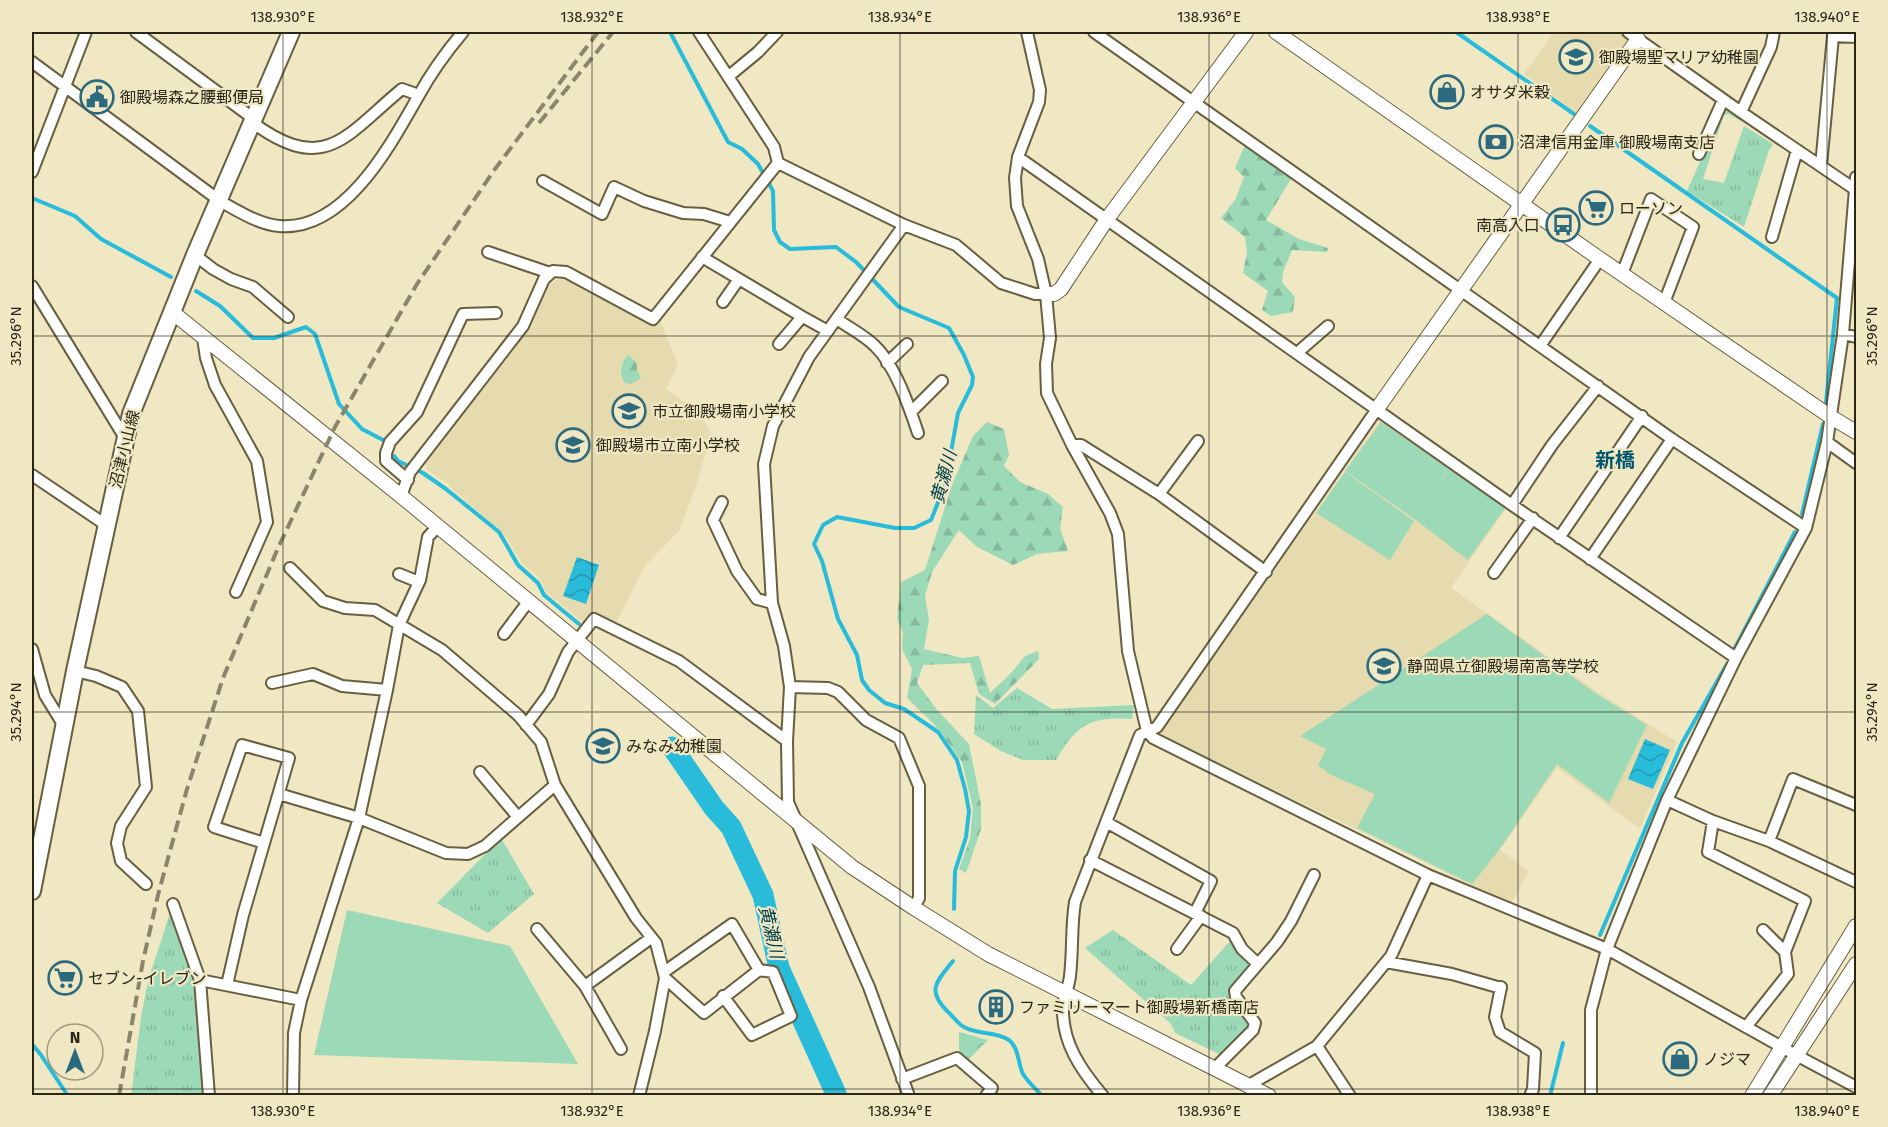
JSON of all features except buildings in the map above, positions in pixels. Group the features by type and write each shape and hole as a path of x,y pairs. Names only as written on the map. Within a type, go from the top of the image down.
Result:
{"main road":[{"name":"沼津小山線","path":"32,882 36,840 64,726 131,414 195,255 291,32"}],"street":[{"path":"32,172 86,32"},
{"path":"136,32 254,121 296,147 318,150 335,144 402,89 419,95"},
{"path":"32,62 220,201 244,215 277,226 299,225 319,218 359,187 408,117 442,59 463,32"},
{"path":"401,496 409,476 419,461 523,326 544,279 550,273 566,272 653,319 775,167 774,147 699,32"},
{"path":"729,76 758,52 777,32"},
{"path":"1027,32 1040,90 1039,102 1018,157 1015,178 1017,206 1038,259 1047,294 1050,338 1045,378 1047,393 1072,445 1110,513 1118,534 1128,651 1147,731 1153,738 1428,875 1607,949 1857,1087"},
{"path":"1094,32 1672,439 1806,528"},
{"path":"775,167 903,225 956,245 1001,283 1035,294 1054,294 1061,289 1107,219 1246,32"},
{"path":"1276,32 1600,260 1831,417 1857,432"},
{"path":"1741,112 1771,47 1774,32"},
{"path":"1102,1095 1075,1060 1064,1029 1063,1006 1070,979 1072,920 1075,902 1090,860 1140,735 1157,728 1377,409 1522,204 1633,35 1723,100 1856,190"},
{"path":"1821,166 1833,36 1857,37"},
{"path":"1699,154 1723,100"},
{"path":"1772,237 1797,150"},
{"path":"1018,157 1590,560 1736,658"},
{"path":"1591,1095 1591,1010 1607,949 1667,800 1736,658 1806,528 1831,417 1855,237 1857,177"},
{"path":"543,181 602,214 614,187 644,201 682,213 704,214 730,222"},
{"path":"1622,274 1651,199 1694,227 1664,303"},
{"path":"903,225 809,357 772,426 764,464 772,603 784,646 790,687 787,741 788,802 869,987 909,1095"},
{"path":"488,252 550,273"},
{"path":"195,255 231,279 253,287 288,317"},
{"path":"702,257 828,331"},
{"path":"1540,346 1600,260"},
{"path":"723,302 739,279"},
{"path":"32,286 125,438"},
{"path":"172,312 401,496 852,867 988,954 1269,1095"},
{"path":"409,476 386,461 390,442 417,412 462,314 496,313"},
{"path":"779,344 802,317"},
{"path":"837,319 875,346 908,400 918,432"},
{"path":"1297,353 1328,326"},
{"path":"1843,334 1857,337"},
{"path":"203,338 206,358 215,385 257,461 267,522 236,592"},
{"path":"887,363 907,344"},
{"path":"911,412 942,381"},
{"path":"1512,505 1552,445 1598,386"},
{"path":"1559,538 1642,416"},
{"path":"1590,560 1672,439"},
{"path":"1159,494 1198,441"},
{"path":"1827,442 1857,463"},
{"path":"1072,445 1081,446 1159,494 1266,572"},
{"path":"32,475 106,525"},
{"path":"722,502 713,520 737,571 757,599 772,603"},
{"path":"1494,573 1533,518"},
{"path":"292,1095 294,1033 301,1000 359,818 399,625 419,582 428,537 437,527"},
{"path":"290,568 323,601 345,608 375,610 442,650 518,715 541,742 555,785 601,862 656,944 664,975 655,1031 639,1095"},
{"path":"399,574 419,582"},
{"path":"504,634 528,602"},
{"path":"526,725 549,694 568,652 594,619 679,661 787,741"},
{"path":"32,648 45,695 64,726"},
{"path":"75,671 96,676 122,687 138,711 146,787 121,826 117,843 121,861 146,884"},
{"path":"272,683 313,674 342,686 387,690"},
{"path":"790,687 828,688 838,692 866,720 899,738 919,786 919,898 914,908"},
{"path":"227,985 243,915 289,758 242,745 214,827 264,843"},
{"path":"480,772 518,818"},
{"path":"1769,841 1793,779 1857,805"},
{"path":"279,795 359,818 446,853 468,854 485,846 555,785"},
{"path":"1667,800 1713,821 1769,841 1857,882"},
{"path":"1713,821 1708,852 1805,901 1785,952 1788,974 1746,1026"},
{"path":"1106,822 1211,881 1198,914 1177,949"},
{"path":"1090,860 1233,933 1242,949 1257,963"},
{"path":"1215,1068 1253,1030 1255,1023 1236,997 1235,991 1277,942 1291,921 1314,875"},
{"path":"1249,1085 1317,1046 1391,956 1428,875"},
{"path":"173,904 200,980 209,1095"},
{"path":"664,975 732,924 759,970"},
{"path":"1752,1095 1857,926"},
{"path":"537,928 585,986 621,1049"},
{"path":"1763,930 1785,952"},
{"path":"585,986 651,938"},
{"path":"1386,962 1452,974 1501,987 1495,1017 1500,1032 1535,1053 1533,1089 1530,1095"},
{"path":"1770,1095 1857,964"},
{"path":"664,975 704,1013 723,996 759,970 772,972 791,1016 752,1035 723,996"},
{"path":"200,980 301,1000"},
{"path":"1317,1046 1350,1095"},
{"path":"902,1079 957,1058 992,1088 986,1095"}],"shaded area":[{"name":"御殿場聖マリア幼稚園","path":"1554,32 1617,32 1628,39 1576,112 1524,74"},
{"name":"御殿場市立南小学校","path":"561,278 569,279 660,320 678,365 666,389 700,413 712,436 679,531 644,567 615,625 593,612 584,623 547,593 540,579 521,562 506,536 451,486 426,469 426,461 511,354 524,334 548,285"},
{"name":"静岡県立御殿場南高等学校","path":"1380,420 1507,507 1451,588 1596,691 1677,742 1639,828 1557,768 1500,850 1529,871 1511,904 1159,734"}],"green space":[{"path":"1725,105 1742,119 1741,121 1728,114 1724,115 1703,179 1724,183 1744,126 1773,144 1744,227 1687,191"},
{"path":"1245,145 1291,179 1266,220 1299,239 1328,248 1327,252 1292,250 1283,272 1282,282 1295,297 1293,312 1271,316 1262,310 1268,291 1243,273 1247,252 1245,237 1221,218 1235,200 1244,177 1235,168"},
{"path":"628,355 637,363 637,370 641,378 631,384 625,383 621,372"},
{"path":"987,422 1004,429 1009,455 1004,466 1020,482 1048,494 1063,507 1060,528 1068,551 1037,554 1013,565 977,547 959,530 932,572 925,596 929,620 924,649 962,658 979,656 990,693 1025,656 1038,651 1039,659 995,704 979,694 970,663 923,665 917,683 937,710 969,744 981,804 981,829 966,873 959,869 970,839 973,808 962,762 935,725 907,698 912,669 902,649 903,633 897,619 901,582 925,570 952,485 973,436"},
{"path":"1381,422 1449,468 1426,505 1449,469 1505,508 1468,560 1416,520 1345,471"},
{"path":"1345,472 1414,521 1390,560 1316,513"},
{"path":"1487,614 1595,693 1647,725 1609,803 1557,764 1499,850 1472,884 1357,828 1375,794 1327,773 1318,766 1326,749 1300,736"},
{"path":"1017,688 1052,709 1134,705 1132,719 1106,719 1086,725 1071,738 1056,760 1023,760 1001,751 974,734 976,695 993,708"},
{"path":"501,838 534,894 488,933 437,903"},
{"path":"173,904 196,976 207,1095 131,1096 148,981"},
{"path":"347,910 510,946 578,1064 314,1055"},
{"path":"1113,930 1191,985 1231,940 1251,966 1236,997 1252,1024 1250,1033 1221,1055 1175,1033 1171,1024 1085,948"},
{"path":"959,1032 988,1040 969,1059 959,1051"}],"water":[{"path":"577,557 599,565 586,604 563,596"},
{"path":"1645,739 1670,750 1653,789 1628,779"}],"waterway":[{"name":"黄瀬川","path":"670,32 728,142 742,149 758,164 773,191 774,230 780,242 790,249 836,247 856,262 899,307 949,328 973,377 972,385 958,413 945,485 931,520 914,528 895,528 837,517 823,525 814,544 822,561 838,619 857,655 862,680 869,690 885,703 904,709 938,732 957,760 969,811 966,837 955,871 954,909"},
{"path":"1456,32 1574,114"},
{"path":"1590,126 1837,298 1826,402"},
{"path":"32,198 75,216 101,239 171,277"},
{"path":"196,291 220,306 253,338 274,338 306,327 315,334 339,404 362,429 383,440"},
{"path":"1802,514 1823,424"},
{"path":"394,456 398,461 423,473 446,489 499,532 518,565 538,583 544,595 579,624"},
{"path":"1734,650 1795,532"},
{"path":"1600,935 1682,743 1727,664"},
{"name":"黄瀬川","path":"672,747 714,808 731,827 763,895 779,968 837,1096"},
{"name":"黄瀬川","path":"953,961 936,986 935,991 941,1004 964,1027 1009,1040 1017,1052 1023,1074 1042,1096"},
{"path":"1550,1096 1563,1043"},
{"path":"32,1044 68,1096"}],"railway":[{"path":"119,1096 143,961 158,895 187,789 223,678 278,548 335,427 417,284 495,169 598,32"},
{"path":"539,123 613,32"}],"place":[{"name":"御殿場聖マリア幼稚園","path":"1576,57"},
{"name":"オサダ米穀","path":"1447,92"},
{"name":"御殿場森之腰郵便局","path":"97,97"},
{"name":"沼津信用金庫 御殿場南支店","path":"1496,142"},
{"name":"ローソン","path":"1596,208"},
{"name":"南高入口","path":"1563,225"},
{"name":"市立御殿場南小学校","path":"629,411"},
{"name":"御殿場市立南小学校","path":"573,445"},
{"name":"静岡県立御殿場南高等学校","path":"1384,666"},
{"name":"みなみ幼稚園","path":"603,746"},
{"name":"セブン-イレブン","path":"65,978"},
{"name":"ファミリーマート御殿場新橋南店","path":"996,1007"},
{"name":"ノジマ","path":"1680,1059"}],"district":[{"name":"新橋","path":"1615,460"}]}
